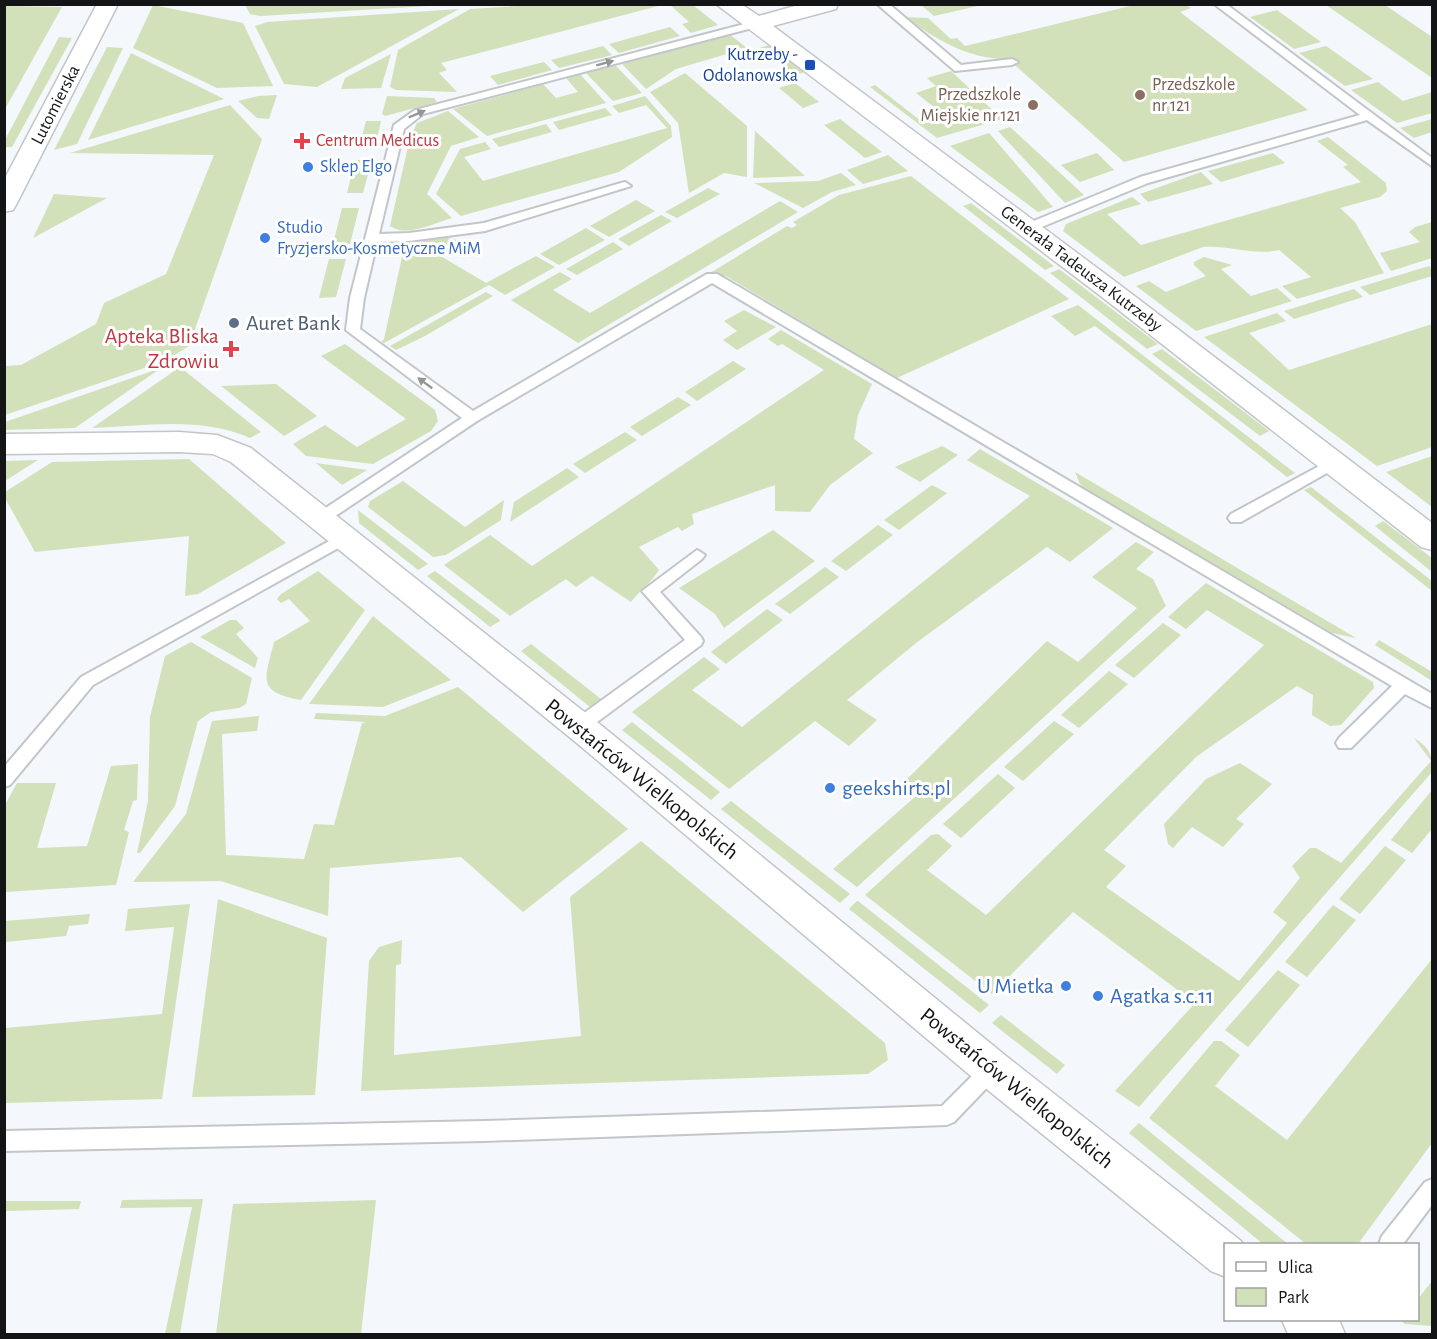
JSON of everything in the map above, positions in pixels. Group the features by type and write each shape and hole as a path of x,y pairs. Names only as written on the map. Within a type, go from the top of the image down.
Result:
{"street":[{"name":"Lutomierska","path":"4,205 12,176 108,4"},
{"name":"Generała Tadeusza Kutrzeby","path":"726,4 756,24 1028,228 1432,539"},
{"path":"756,24 828,4"},
{"name":"Powstańców Wielkopolskich","path":"4,444 178,442 217,445 241,455 579,726 992,1070 1224,1254"},
{"path":"1305,1321 1323,1334"}],"lane":[{"path":"882,4 959,69 1012,62"},
{"path":"1218,4 1432,163"},
{"path":"472,418 353,330 357,298 398,127 404,120 419,112 729,29 756,24"},
{"path":"1028,228 1144,180 1369,116"},
{"path":"371,238 408,237 485,227 624,186"},
{"path":"4,780 87,681 332,529 472,418 712,277 1432,702"},
{"path":"1236,518 1334,463"},
{"path":"579,726 695,641 650,591 697,555"},
{"path":"1345,743 1403,685"},
{"path":"4,1141 495,1131 947,1115 992,1070"},
{"path":"1392,1243 1432,1189"},
{"path":"1323,1334 1333,1321"}],"green space":[{"path":"548,4 662,5 441,63 447,70 439,73 457,92 396,90 390,87 398,50 470,9"},
{"path":"153,5 243,23 273,86 217,88 133,48"},
{"path":"245,5 445,5 260,16 250,14"},
{"path":"670,5 693,5 718,25 691,33 682,24 689,22"},
{"path":"921,5 982,5 934,16"},
{"name":"Przedszkole nr 121","path":"1134,5 1186,5 1191,8 1180,12 1308,110 1124,162 1008,59 980,56 954,47 905,17 928,18 951,39 957,38 965,46"},
{"path":"1326,5 1385,5 1432,37 1432,78"},
{"path":"4,6 62,7 5,109"},
{"path":"459,9 317,87 284,84 255,26 267,22"},
{"path":"1277,10 1321,42 1294,49 1250,17"},
{"path":"670,27 680,36 619,53 609,44"},
{"path":"729,34 747,48 676,69 646,89 622,64"},
{"path":"59,37 72,38 12,147 5,147 5,140"},
{"path":"769,45 805,72 795,75 759,48"},
{"path":"603,46 612,55 559,68 551,60"},
{"path":"1326,46 1373,79 1345,86 1299,53"},
{"path":"107,47 123,48 77,144 54,150"},
{"path":"131,53 224,99 88,140"},
{"path":"391,54 381,88 341,89 345,78"},
{"path":"544,62 552,70 498,85 490,76"},
{"path":"615,65 642,93 613,101 586,73"},
{"path":"951,71 1002,119 937,138 870,87 875,85 921,121 943,114 916,93 936,86 927,78"},
{"path":"685,73 747,126 747,177 724,173 689,193 678,123 650,92"},
{"path":"580,74 606,103 487,136 453,109 543,84 556,98 578,92 566,78"},
{"path":"1378,82 1403,101 1432,92 1432,113 1397,123 1351,90"},
{"path":"795,83 819,102 803,108 779,88"},
{"path":"277,95 269,119 257,118 238,101 258,96"},
{"path":"387,96 434,98 437,102 385,116 382,114"},
{"path":"645,96 671,126 672,137 619,172 461,216 436,194 460,149 485,142 491,149 464,157 483,181 667,128 646,105 619,113 612,106"},
{"path":"230,105 262,139 189,346 165,361 5,415 5,366 21,365 96,324 104,303 166,274 214,155 70,153"},
{"path":"605,108 612,115 559,130 553,122"},
{"path":"448,111 479,137 451,146 427,194 452,218 412,230 404,231 390,226 410,138 417,123"},
{"path":"840,119 882,152 865,158 824,125"},
{"path":"1432,119 1432,132 1414,138 1400,128"},
{"path":"366,121 381,121 375,148 359,148"},
{"path":"546,124 552,132 499,147 492,139"},
{"path":"1010,127 1084,195 1065,203 998,131"},
{"path":"755,131 805,176 753,178"},
{"path":"989,133 1053,207 1038,212 950,146"},
{"path":"1328,137 1386,183 1387,191 1380,197 1340,208 1355,222 1384,273 1297,299 1282,286 1311,277 1279,250 1261,252 1203,247 1124,277 1063,231 1066,224 1132,197 1141,204 1107,214 1141,245 1361,182 1343,167 1348,165 1317,141"},
{"path":"1097,153 1114,170 1080,182 1061,165"},
{"path":"1273,153 1285,163 1221,182 1208,171"},
{"path":"888,155 908,171 863,184 847,170"},
{"path":"355,160 372,160 363,193 347,193"},
{"path":"1201,172 1213,184 1148,202 1140,194"},
{"path":"841,173 856,185 832,192 803,208 754,183 818,181"},
{"path":"911,176 1069,299 897,378 726,276 719,279 710,273 787,226 792,228 797,225 793,222 839,195"},
{"path":"708,188 720,194 677,218 665,212"},
{"path":"54,194 107,198 33,238"},
{"path":"636,200 655,211 609,237 590,226"},
{"path":"780,201 798,212 578,343 511,300 560,272 572,279 553,290 590,313"},
{"path":"971,203 1054,266 1045,270 963,206"},
{"path":"342,208 359,208 350,244 333,244"},
{"path":"661,215 672,221 629,246 618,239"},
{"path":"1432,222 1432,258 1391,271 1380,253 1420,242 1409,232 1415,227"},
{"path":"586,228 605,240 559,265 540,254"},
{"path":"443,237 462,241 434,252 486,283 536,256 555,267 505,295 489,285 384,343 381,342 384,339 402,257 409,257 411,248 385,248 386,245 411,244"},
{"path":"613,242 623,249 577,275 566,269"},
{"path":"1204,257 1232,265 1221,269 1251,296 1277,288 1292,301 1196,331 1136,286 1149,281 1166,292 1206,276 1194,265 1194,262"},
{"path":"329,259 346,259 336,297 319,298"},
{"path":"1429,266 1432,269 1432,276 1370,295 1360,287"},
{"path":"1059,269 1158,344 1147,349 1050,273"},
{"path":"1354,289 1363,297 1294,319 1284,311"},
{"path":"486,292 493,296 425,336 396,350 390,346"},
{"path":"1078,305 1295,473 1287,477 1095,326 1075,336 1051,316"},
{"path":"744,310 776,327 737,350 723,340 737,331 724,321"},
{"path":"1277,313 1286,321 1249,333 1289,370 1432,324 1432,447 1377,466 1204,337"},
{"path":"781,330 872,384 858,415 854,439 873,453 830,485 810,512 775,511 775,485 692,514 694,524 682,531 678,527 639,547 659,570 631,602 592,576 576,587 566,579 510,616 444,565 490,535 532,566 824,370 782,344 778,346 768,339"},
{"path":"345,344 435,410 438,421 431,431 373,464 306,456 293,444 325,425 357,447 406,419 321,356"},
{"path":"1162,349 1269,431 1260,436 1152,354"},
{"path":"733,361 746,369 697,401 685,392"},
{"path":"180,367 261,432 250,438 231,431 192,425 152,424 92,428"},
{"path":"161,368 75,428 5,430 5,422"},
{"path":"276,384 317,416 284,436 221,386"},
{"path":"678,397 691,405 642,436 630,427"},
{"path":"625,432 637,440 585,473 573,464"},
{"path":"942,446 958,455 920,482 895,467"},
{"path":"980,449 1113,528 1070,562 1047,547 916,643 847,700 877,720 849,746 815,721 729,789 632,712 704,657 720,669 692,690 742,727 1030,496 967,460"},
{"path":"1432,456 1432,507 1386,472"},
{"path":"189,459 286,543 198,594 185,596 189,536 35,552 5,498 5,492 52,462"},
{"path":"38,460 5,481 5,461"},
{"path":"316,463 367,470 342,485"},
{"path":"567,468 579,477 510,522 514,502"},
{"path":"1075,472 1356,638 1332,633 1087,490 1080,484"},
{"path":"403,481 465,527 504,500 501,520 446,555 433,557 368,507 370,501"},
{"path":"932,485 947,493 899,530 884,520"},
{"path":"1311,487 1432,581 1432,591 1304,490"},
{"path":"358,510 428,564 418,570 359,523"},
{"path":"1383,521 1432,558 1432,572 1375,526"},
{"path":"878,525 893,535 846,571 831,561"},
{"path":"773,530 815,561 724,628 715,614 679,588"},
{"path":"1136,542 1154,552 1136,569 1153,579 1166,606 857,887 833,869 916,796 901,785 1047,641 1078,662 1137,608 1092,577"},
{"path":"825,567 839,577 790,614 775,604"},
{"path":"318,571 365,610 301,700 287,697 270,688 267,682 268,666 274,642 310,621 289,599 281,603 277,599 281,594"},
{"path":"435,571 500,621 490,627 427,576"},
{"path":"1206,583 1373,682 1374,688 1341,725 1330,726 1312,715 1313,695 1297,686 1196,757 1104,850 1126,866 1106,887 1239,981 1287,923 1273,912 1300,878 1292,866 1310,848 1316,848 1341,863 1431,761 1414,738 1429,752 1432,761 1432,772 1139,1107 1115,1091 1195,1003 1073,912 992,994 865,895 931,835 938,834 952,846 927,870 986,915 1264,645 1207,610 1186,629 1168,617"},
{"path":"767,609 783,620 726,664 711,652"},
{"path":"373,616 451,680 383,707 309,704"},
{"path":"230,620 236,620 244,628 236,634 258,658 255,668 200,637"},
{"path":"1163,623 1181,635 1134,678 1115,665"},
{"path":"1379,640 1432,672 1432,681 1375,645"},
{"path":"191,642 252,678 246,704 239,708 211,712 198,721 175,806 140,853 137,853 148,801 150,717 165,656"},
{"path":"531,644 601,699 590,707 521,651"},
{"path":"1109,671 1128,684 1079,728 1061,715"},
{"path":"458,687 628,829 523,912 461,857 330,868 328,916 221,881 133,882 186,814 212,721 259,716 257,731 222,734 226,855 304,859 314,824 334,825 362,723 366,722 314,719 316,713 385,716"},
{"path":"1054,721 1074,734 1023,781 1004,767"},
{"path":"632,722 720,792 711,800 622,730"},
{"path":"1240,763 1272,784 1236,819 1244,824 1223,847 1192,827 1173,848 1168,844 1164,824 1206,779"},
{"path":"138,764 137,800 133,801 124,830 129,832 116,885 5,892 5,805 17,783 56,783 37,848 87,846 111,766"},
{"path":"998,774 1015,788 961,838 943,824"},
{"path":"1432,790 1432,829 1412,853 1391,840"},
{"path":"731,801 850,894 840,903 721,809"},
{"path":"641,841 885,1043 888,1060 868,1074 361,1091 369,961 379,947 402,940 401,964 396,965 394,1055 581,1036 570,897"},
{"path":"1385,846 1406,860 1360,914 1339,899"},
{"path":"218,899 327,938 315,1095 192,1097"},
{"path":"857,901 989,1005 980,1013 849,909"},
{"path":"190,904 162,1099 5,1103 5,1028 162,1014 174,927 125,931 128,909"},
{"path":"1333,905 1356,920 1307,977 1285,962"},
{"path":"90,914 88,924 69,926 66,936 5,942 5,921"},
{"path":"1432,959 1432,1143 1359,1243 1305,1243 1149,1118 1214,1041 1221,1041 1240,1055 1215,1086 1287,1140"},
{"path":"1278,970 1300,985 1248,1047 1225,1030"},
{"path":"1001,1015 1065,1065 1057,1074 992,1023"},
{"path":"1139,1123 1287,1243 1262,1243 1129,1133"},
{"path":"203,1199 180,1334 165,1334 192,1207 120,1208 122,1200"},
{"path":"376,1200 361,1334 216,1334 233,1204"},
{"path":"5,1201 81,1201 79,1209 5,1211"},
{"path":"1432,1281 1432,1326 1405,1324 1401,1321 1419,1321 1419,1298"}],"place":[{"name":"Kutrzeby - Odolanowska","path":"810,65"},
{"name":"Przedszkole nr 121","path":"1140,95"},
{"name":"Przedszkole Miejskie nr 121","path":"1033,105"},
{"name":"Centrum Medicus","path":"302,141"},
{"name":"Sklep Elgo","path":"308,167"},
{"name":"Studio Fryzjersko-Kosmetyczne MiM","path":"265,238"},
{"name":"Auret Bank","path":"234,323"},
{"name":"Apteka Bliska Zdrowiu","path":"231,349"},
{"name":"geekshirts.pl","path":"830,788"},
{"name":"U Mietka","path":"1066,986"},
{"name":"Agatka s.c.11","path":"1098,996"}]}
